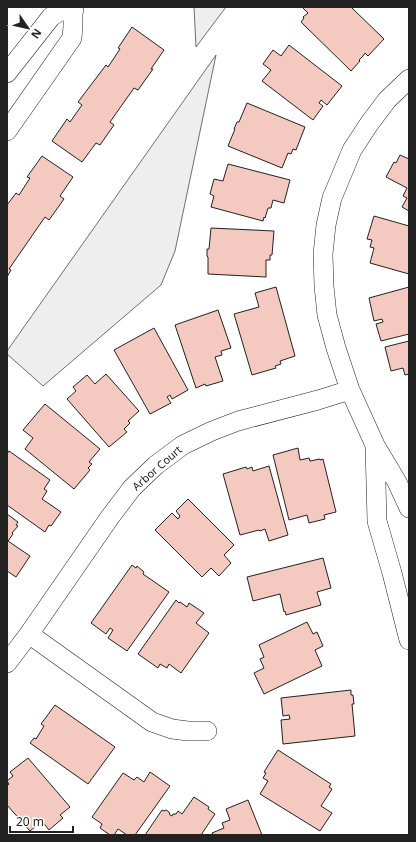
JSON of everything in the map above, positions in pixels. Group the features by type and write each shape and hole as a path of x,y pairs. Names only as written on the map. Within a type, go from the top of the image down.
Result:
{"street":[{"path":"7,73 51,17 60,11 73,9 72,38 7,131"},
{"path":"409,79 387,100 368,124 352,150 332,198 326,225 323,254 327,315 350,390 375,445 397,482 409,508"},
{"name":"Arbor Court","path":"7,663 29,634 110,517 132,488 156,465 182,445 212,431 238,421 350,390"},
{"path":"375,445 377,521 409,640"},
{"path":"29,634 152,722 172,729 207,731"}],"shaded area":[{"path":"194,7 226,7 196,47"},
{"path":"216,55 175,251 161,285 43,386 7,354 7,351"}],"building":[{"path":"302,7 351,7 384,39 368,56 365,53 351,71 301,22 304,18 303,17 308,13"},
{"path":"132,27 164,50 138,90 134,88 110,122 114,125 100,145 96,143 82,162 52,141 67,119 70,122 82,105 78,102 106,65 108,67 120,49 118,48"},
{"path":"289,45 342,86 327,105 321,100 319,103 323,106 313,120 262,81 271,70 263,64 273,50 281,56"},
{"path":"247,103 305,127 296,150 293,149 291,154 288,153 282,168 228,146 237,122 239,122"},
{"path":"400,155 409,159 409,211 402,207 407,198 403,196 407,188 386,177 394,162 396,163"},
{"path":"42,156 73,177 60,196 64,199 49,220 45,217 9,269 11,270 7,277 7,205 16,193 19,195 30,178 27,177"},
{"path":"228,164 290,180 284,203 273,200 271,208 268,208 263,221 211,207 214,196 210,194 214,179 223,181"},
{"path":"374,216 409,226 409,274 370,263 374,248 370,247 372,240 367,239"},
{"path":"211,228 274,231 272,255 270,255 270,260 266,260 266,277 208,274 207,249 209,249"},
{"path":"276,287 295,356 280,361 281,364 275,366 276,368 252,375 234,314 259,307 255,293"},
{"path":"409,287 409,334 381,341 376,324 383,322 382,319 374,321 369,298"},
{"path":"218,310 231,348 221,351 222,355 215,357 223,381 206,386 205,384 196,388 175,325"},
{"path":"154,328 188,390 172,399 170,395 167,397 171,403 150,414 114,350"},
{"path":"409,341 409,374 405,375 403,368 391,371 385,347"},
{"path":"106,374 139,411 128,421 130,423 124,429 127,432 109,447 67,399 76,391 73,387 87,375 95,384"},
{"path":"45,404 100,449 89,462 92,464 88,468 90,470 74,489 25,449 33,438 23,430"},
{"path":"298,448 300,460 309,458 310,461 323,459 336,512 324,515 325,519 309,523 307,515 289,520 273,455"},
{"path":"9,451 50,480 44,489 47,491 42,499 61,512 51,526 49,525 45,532 7,505 7,454"},
{"path":"269,466 288,535 269,541 265,529 240,535 223,474 246,467 247,469 252,467 253,471"},
{"path":"188,499 234,545 224,555 231,563 219,576 211,568 202,577 155,530 172,513 178,519 180,516 176,511"},
{"path":"7,514 18,522 16,525 18,526 8,541 30,556 16,577 7,571"},
{"path":"323,558 331,588 317,592 321,605 286,615 280,594 253,601 247,577"},
{"path":"132,565 136,568 137,566 144,572 143,574 169,592 127,651 108,638 113,630 110,628 106,634 91,623"},
{"path":"176,600 187,607 189,603 204,613 196,623 209,633 181,673 169,664 167,668 160,664 158,668 138,654"},
{"path":"307,622 313,634 317,632 323,646 315,650 322,666 264,694 254,673 264,668 260,659 264,657 259,645"},
{"path":"351,690 354,704 352,704 355,736 283,744 281,720 290,719 289,715 283,716 281,698"},
{"path":"55,705 115,747 88,784 30,743 34,738 36,739 44,726 41,724"},
{"path":"278,750 331,784 329,787 332,789 321,806 332,813 320,831 260,794 268,781 263,778 266,773 264,772"},
{"path":"28,758 70,807 60,815 63,818 49,830 42,821 30,831 7,805 7,786 9,784 7,781 13,776 10,772"},
{"path":"150,772 170,786 135,835 127,835 118,829 114,835 110,835 100,828 102,824 92,817 123,773 134,780 137,777 144,782"},
{"path":"194,797 209,807 208,809 215,814 201,835 145,835 162,810 166,810 172,816 178,811 182,814"},
{"path":"248,800 262,835 213,835 212,833 224,828 222,823 230,820 226,809"}]}
